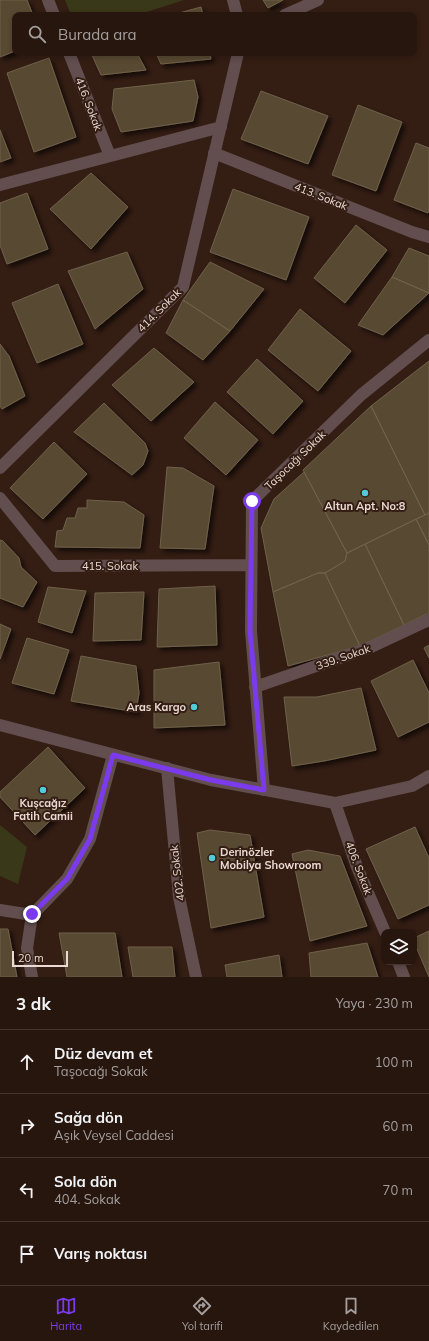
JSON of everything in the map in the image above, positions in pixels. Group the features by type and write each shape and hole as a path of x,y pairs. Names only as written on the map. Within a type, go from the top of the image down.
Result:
{"street":[{"path":"48,0 53,12"},
{"path":"233,0 236,12"},
{"path":"292,12 318,0"},
{"name":"416. Sokak","path":"70,56 110,156"},
{"name":"414. Sokak","path":"1,466 182,287 237,56"},
{"path":"0,185 221,126"},
{"name":"413. Sokak","path":"214,153 412,232 429,237"},
{"name":"Taşocağı Sokak","path":"264,790 250,630 252,501 360,395 429,340"},
{"name":"415. Sokak","path":"0,498 56,566 252,565"},
{"name":"339. Sokak","path":"255,687 372,647 429,620"},
{"path":"4,728 211,780 334,803 412,786 429,776"},
{"path":"32,977 27,948 32,914 67,879 90,839 113,755"},
{"name":"402. Sokak","path":"167,768 179,896 196,977"},
{"name":"406. Sokak","path":"334,803 384,929"},
{"path":"0,910 32,914"},
{"path":"399,965 404,977"}],"shaded area":[{"path":"65,0 184,0 146,12 70,12"},
{"path":"0,825 27,847 18,884 0,876"}],"building":[{"path":"0,0 27,0 32,12 12,12 12,52 0,57"},
{"path":"263,0 283,0 268,8"},
{"path":"201,7 202,12 183,12"},
{"path":"92,56 139,56 146,70 101,75"},
{"path":"157,56 210,56 211,59 161,64"},
{"path":"49,58 76,137 34,152 7,73"},
{"path":"194,80 198,97 193,121 121,132 112,109 114,89"},
{"path":"261,91 328,116 308,164 241,139"},
{"path":"358,105 402,122 376,191 332,175"},
{"path":"0,130 11,158 0,162"},
{"path":"416,143 429,148 428,213 394,200"},
{"path":"91,173 128,207 91,249 50,209"},
{"path":"233,189 309,217 286,280 210,252"},
{"path":"27,193 48,249 7,264 0,245 0,203"},
{"path":"356,225 387,250 345,303 314,278"},
{"path":"409,248 429,256 429,293 392,277"},
{"path":"127,252 143,289 95,329 68,271"},
{"path":"210,262 264,289 230,331 183,300"},
{"path":"392,277 429,293 383,335 358,325"},
{"path":"58,284 83,344 37,363 12,303"},
{"path":"183,300 230,331 203,360 166,333"},
{"path":"300,309 351,351 318,391 268,350"},
{"path":"0,344 9,356 25,396 2,409 0,406"},
{"path":"154,348 194,382 151,421 112,385"},
{"path":"257,359 303,401 273,434 227,392"},
{"path":"429,361 429,513 425,515 371,406"},
{"path":"215,402 258,440 226,475 184,438"},
{"path":"104,403 145,443 148,451 143,465 132,475 74,432"},
{"name":"Altun Apt. No:8","path":"371,406 425,515 347,553 303,470"},
{"path":"54,442 87,474 43,519 10,488"},
{"path":"167,467 183,468 214,486 205,549 160,548"},
{"path":"304,472 347,553 345,561 325,573 318,573 273,592 261,528 274,499"},
{"path":"87,500 124,502 144,515 140,548 55,547 57,531 63,530 67,518 75,518 78,508 87,508"},
{"path":"429,513 429,545 416,519"},
{"path":"416,519 429,545 429,613 404,625 365,544"},
{"path":"0,540 3,541 19,558 21,567 37,582 23,607 0,598"},
{"path":"365,544 404,625 360,646 325,573 345,561 347,553"},
{"path":"318,573 325,573 360,646 288,666 273,592"},
{"path":"215,586 217,645 157,647 159,589"},
{"path":"48,587 86,591 72,633 38,622"},
{"path":"144,592 141,640 93,641 95,593"},
{"path":"0,624 11,629 0,659"},
{"path":"27,638 69,650 54,694 12,683"},
{"path":"429,645 429,658 424,648"},
{"path":"81,656 136,666 139,693 136,712 71,701"},
{"path":"413,660 429,693 429,722 398,737 371,681"},
{"path":"219,662 225,725 154,728 154,670"},
{"path":"361,688 376,750 292,766 284,697 317,697"},
{"name":"Kuşcağız Fatih Camii","path":"48,747 85,788 35,835 0,797 0,792"},
{"path":"415,827 429,858 429,905 398,919 366,849"},
{"path":"210,830 250,835 264,917 211,928 197,833"},
{"path":"308,850 340,856 367,926 310,941 292,854"},
{"path":"0,929 8,929 17,977 0,977"},
{"path":"429,931 429,977 417,949 417,937"},
{"path":"59,933 115,933 122,977 67,977"},
{"path":"367,943 378,977 311,977 309,953"},
{"path":"128,947 172,947 175,977 133,977"},
{"path":"279,955 282,977 227,977 225,965"}],"place":[{"name":"Altun Apt. No:8","path":"365,493"},
{"name":"Aras Kargo","path":"194,707"},
{"name":"Kuşcağız Fatih Camii","path":"43,790"},
{"name":"Derinözler Mobilya Showroom","path":"212,858"}],"route":[{"path":"32,914 67,879 90,839 113,755 211,780 264,790 250,630 252,501"}]}
